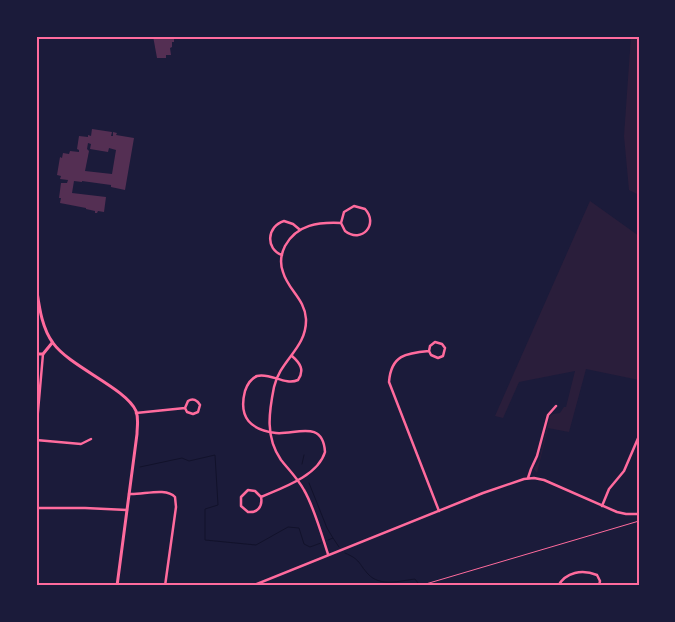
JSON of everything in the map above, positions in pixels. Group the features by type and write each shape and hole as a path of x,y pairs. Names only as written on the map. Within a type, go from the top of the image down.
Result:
{"main road":[{"path":"36,285 44,323 52,343 73,362 125,398 133,406 138,418 117,586"},
{"path":"36,354 43,354 52,343"}],"street":[{"path":"354,206 365,209 370,219 367,231 359,235 348,233 341,223 344,212 354,206"},
{"path":"282,255 276,252 270,245 270,237 273,230 278,223 284,221 293,224 299,230"},
{"path":"328,554 308,499 274,448 269,420 276,379 296,350 304,333 305,311 283,272 282,255 288,241 299,230 312,225 341,223"},
{"path":"435,342 440,342 445,348 444,354 438,358 431,355 429,351 430,346 435,342"},
{"path":"429,351 402,356 391,370 390,382 439,511"},
{"path":"36,434 43,354"},
{"path":"261,497 297,481 316,468 322,460 325,449 321,438 308,430 277,433 256,428 248,422 245,415 244,397 249,382 254,378 263,376 294,382 300,378 302,368 292,356"},
{"path":"192,399 200,405 199,410 194,414 187,412 185,408 186,403 192,399"},
{"path":"528,478 538,456 548,415 556,406"},
{"path":"136,413 185,408"},
{"path":"602,506 609,489 624,472 639,436"},
{"path":"36,440 81,444 91,438"},
{"path":"252,586 483,493 528,478 544,480 602,506 626,514 639,514"},
{"path":"129,494 164,491 171,492 175,497 176,507 165,586"},
{"path":"254,491 261,497 261,506 254,512 245,510 241,506 240,500 245,492 254,491"},
{"path":"36,508 127,510"},
{"path":"558,586 564,577 582,572 597,575 600,581 599,586"}],"path":[{"path":"419,586 639,521"}],"shaded area":[{"path":"631,36 639,36 639,195 629,190 624,136"},
{"path":"590,201 639,236 639,380 586,369 569,432 548,428 537,473 534,469 539,461 550,416 560,413 566,407 575,371 519,382 503,418 495,416"}],"building":[{"path":"153,36 174,36 174,42 172,42 172,47 170,48 171,55 166,55 166,58 157,58"},
{"path":"92,129 112,132 111,136 113,136 113,132 117,133 116,135 134,138 125,190 111,187 111,185 74,181 72,193 106,197 104,212 98,211 97,213 86,208 60,203 61,183 67,183 68,180 60,179 61,176 57,175 60,157 62,158 63,153 69,154 70,151 79,152 77,149 79,136 91,136","holes":["88,143 91,144 90,149 108,152 109,148 116,150 112,174 85,171 89,151 87,149"]}],"waterway":[{"path":"140,467 182,458 189,461 215,455 218,505 205,509 205,540 256,545 288,527 299,528 304,544 310,547 321,543"},
{"path":"302,464 304,455"},
{"path":"309,483 333,538"},
{"path":"328,540 333,538 339,547"},
{"path":"345,553 357,560 368,574 378,581 396,582 415,579 418,583"}]}
